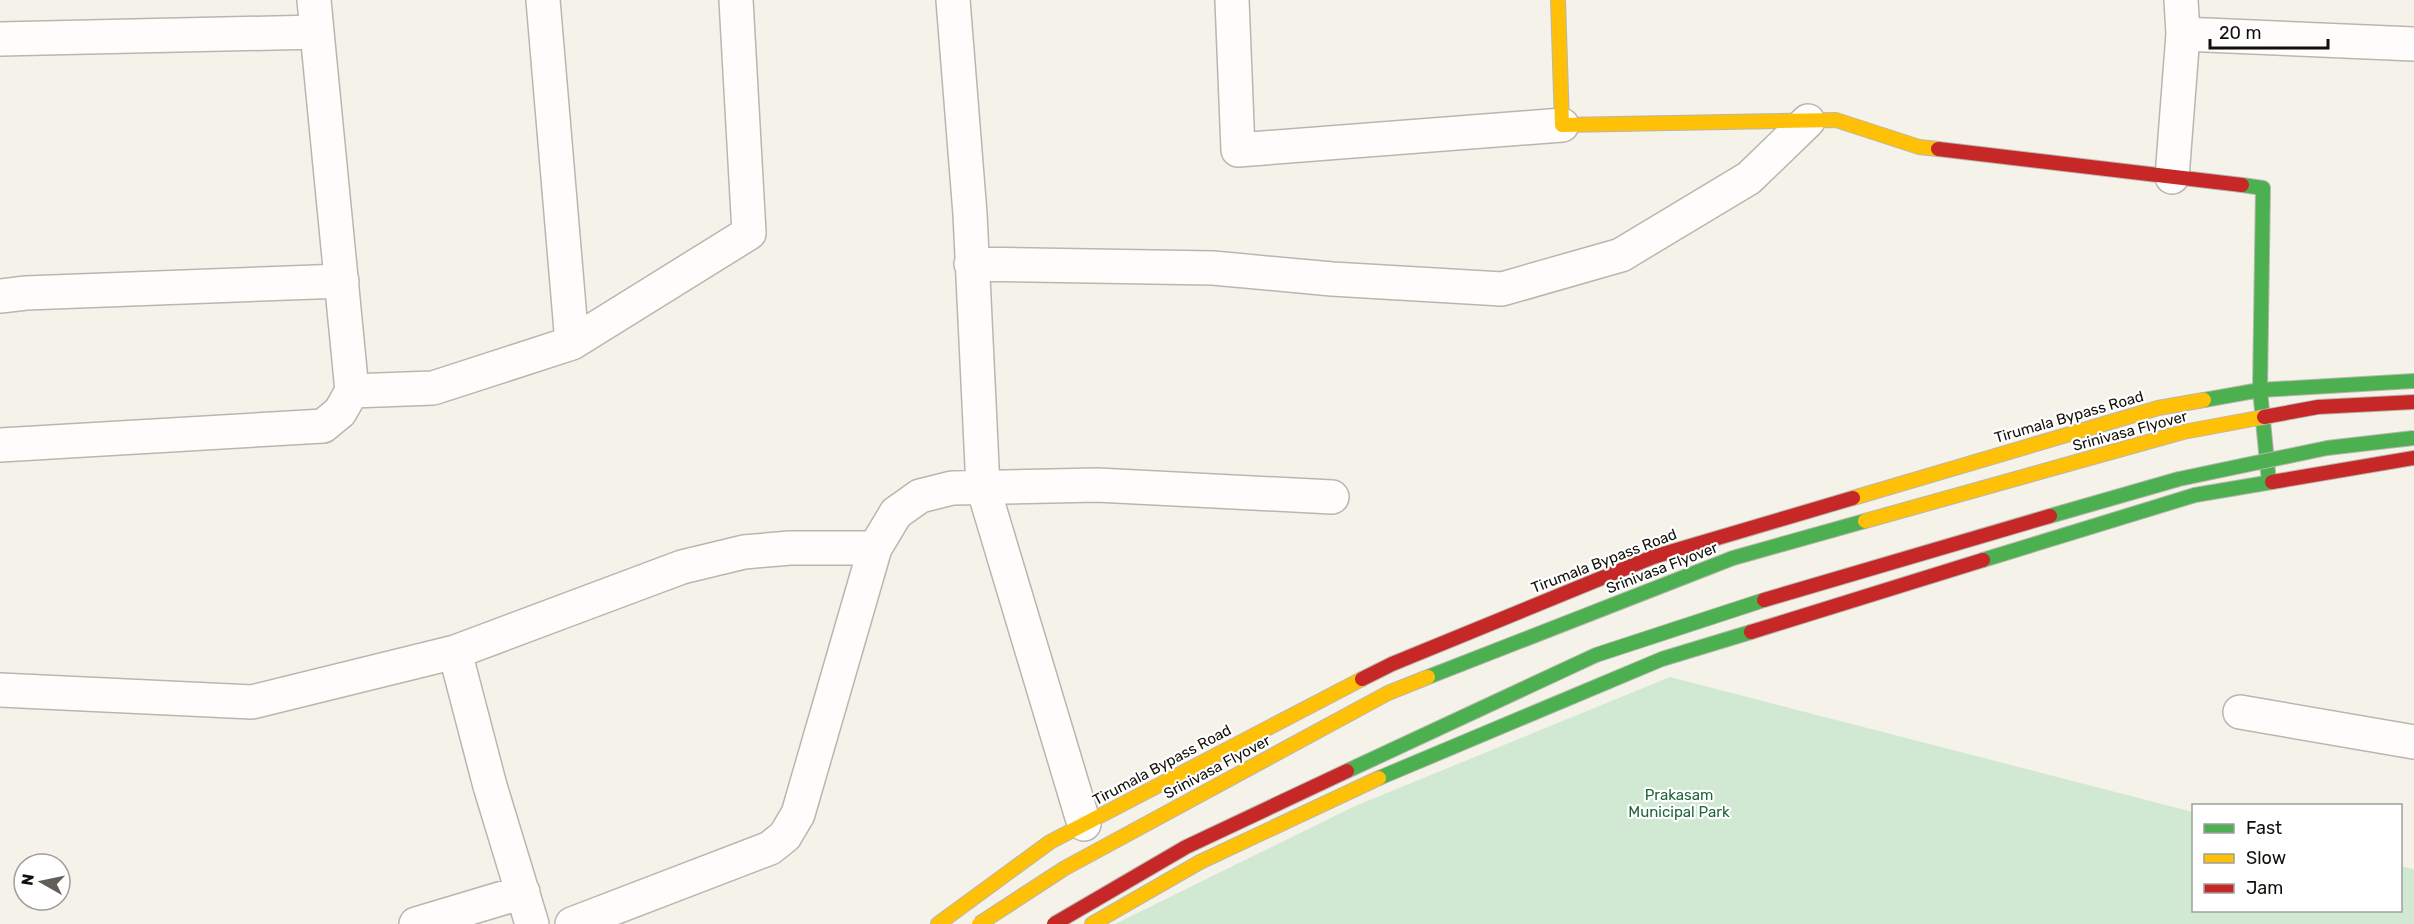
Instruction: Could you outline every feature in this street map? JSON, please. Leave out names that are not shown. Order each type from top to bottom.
[{"type":"street","points":[[0,445],[323,426],[340,411],[352,391],[314,0]]},
{"type":"street","points":[[543,0],[572,343]]},
{"type":"street","points":[[352,391],[433,388],[572,343],[749,232],[736,0]]},
{"type":"street","points":[[953,0],[970,214],[983,487],[1084,824]]},
{"type":"street","points":[[1232,0],[1238,150],[1562,125],[1836,120],[1919,147],[2263,188],[2260,390],[2269,482]]},
{"type":"street","points":[[1558,0],[1562,125]]},
{"type":"street","points":[[2172,177],[2183,34],[2181,0]]},
{"type":"street","points":[[0,39],[317,32]]},
{"type":"street","points":[[2183,34],[2414,44]]},
{"type":"street","points":[[971,264],[1213,267],[1332,279],[1502,289],[1621,255],[1749,178],[1808,121]]},
{"type":"street","points":[[0,296],[26,293],[342,281]]},
{"type":"street","name":"Tirumala Bypass Road","points":[[938,924],[1050,842],[1392,663],[1653,557],[2158,408],[2260,390],[2414,381]]},
{"type":"street","name":"Srinivasa Flyover","points":[[979,924],[1065,868],[1388,693],[1733,558],[2182,432],[2318,407],[2414,402]]},
{"type":"street","points":[[1054,924],[1186,846],[1596,655],[1802,588],[2179,478],[2327,448],[2414,438]]},
{"type":"street","points":[[1092,924],[1200,862],[1356,787],[1662,659],[2195,495],[2414,458]]},
{"type":"street","points":[[572,924],[770,848],[785,836],[798,814],[875,548],[896,513],[920,496],[952,488],[1097,485],[1332,497]]},
{"type":"street","points":[[0,690],[252,702],[455,652],[682,567],[744,552],[875,548]]},
{"type":"street","points":[[455,652],[490,786],[532,924]]},
{"type":"street","points":[[2240,712],[2414,742]]},
{"type":"street","points":[[416,924],[523,892]]},
{"type":"green space","name":"Prakasam Municipal Park","points":[[1670,677],[2192,812],[2192,912],[2402,912],[2402,866],[2414,869],[2414,924],[1115,924],[1355,806]]},
{"type":"traffic: fast","points":[[2242,185],[2263,188],[2260,390],[2269,482]]},
{"type":"traffic: fast","points":[[2204,400],[2260,390],[2414,381]]},
{"type":"traffic: fast","points":[[2050,516],[2179,479],[2327,448],[2414,438]]},
{"type":"traffic: fast","points":[[1983,560],[2195,495],[2272,482]]},
{"type":"traffic: fast","points":[[1428,677],[1733,558],[1865,521]]},
{"type":"traffic: fast","points":[[1347,771],[1596,655],[1764,600]]},
{"type":"traffic: fast","points":[[1379,778],[1662,659],[1751,632]]},
{"type":"traffic: slow","points":[[1558,0],[1562,125],[1836,120],[1919,147],[1938,149]]},
{"type":"traffic: slow","points":[[1853,498],[2158,408],[2204,400]]},
{"type":"traffic: slow","points":[[1865,521],[2183,432],[2264,417]]},
{"type":"traffic: slow","points":[[979,924],[1065,868],[1388,693],[1428,677]]},
{"type":"traffic: slow","points":[[938,924],[1050,842],[1362,679]]},
{"type":"traffic: slow","points":[[1092,924],[1200,862],[1379,778]]},
{"type":"traffic: jam","points":[[1938,149],[2242,185]]},
{"type":"traffic: jam","points":[[2264,417],[2318,407],[2414,402]]},
{"type":"traffic: jam","points":[[2272,482],[2414,458]]},
{"type":"traffic: jam","points":[[1362,679],[1392,664],[1653,557],[1853,498]]},
{"type":"traffic: jam","points":[[1764,600],[2050,516]]},
{"type":"traffic: jam","points":[[1751,632],[1983,560]]},
{"type":"traffic: jam","points":[[1054,924],[1186,847],[1347,771]]}]
